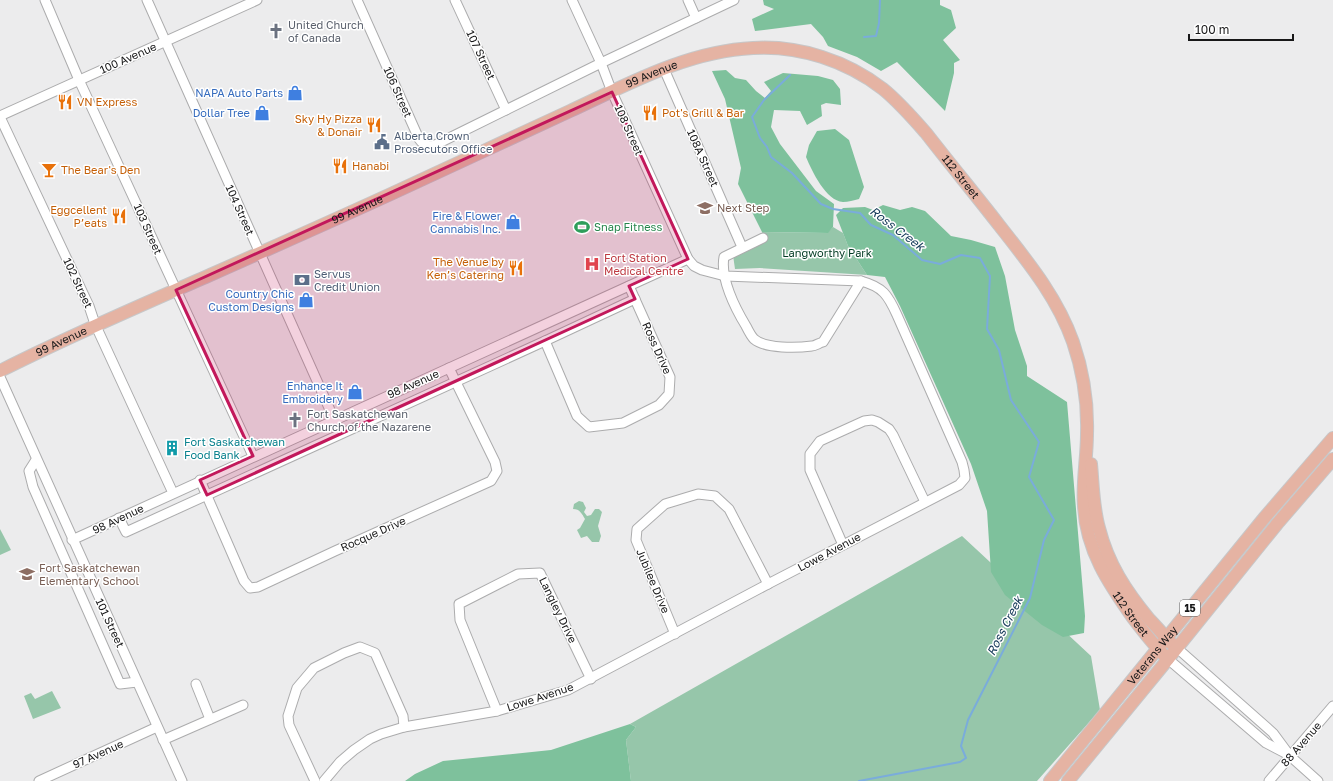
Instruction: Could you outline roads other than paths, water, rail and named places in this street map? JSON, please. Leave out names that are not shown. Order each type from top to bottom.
[{"type":"main road","name":"112 Street","points":[[715,52],[766,48],[786,49],[816,55],[837,63],[882,88],[909,114],[931,139],[1033,268],[1053,298],[1067,326],[1078,361],[1086,400],[1087,435],[1083,505],[1087,533],[1092,549],[1113,590],[1157,649],[1168,659]]},
{"type":"main road","name":"99 Avenue","points":[[0,371],[95,324],[259,254],[612,92],[664,69],[696,57],[715,52]]},
{"type":"main road","name":"112 Street","points":[[1087,435],[1098,527],[1108,557],[1114,571],[1136,602],[1166,638],[1177,648]]},
{"type":"main road","name":"Veterans Way","points":[[1050,781],[1265,517],[1333,438]]},
{"type":"main road","name":"Veterans Way","points":[[1068,781],[1277,524],[1333,459]]},
{"type":"street","name":"103 Street","points":[[45,0],[79,80],[253,456]]},
{"type":"street","name":"104 Street","points":[[147,0],[259,254],[334,419]]},
{"type":"street","name":"106 Street","points":[[357,0],[422,144],[428,146],[434,145],[506,110]]},
{"type":"street","name":"107 Street","points":[[455,0],[506,110]]},
{"type":"street","name":"108 Street","points":[[572,0],[688,259]]},
{"type":"street","points":[[688,0],[696,18]]},
{"type":"street","points":[[506,110],[734,0]]},
{"type":"street","name":"100 Avenue","points":[[0,117],[253,1]]},
{"type":"street","name":"108A Street","points":[[664,69],[742,247]]},
{"type":"street","name":"102 Street","points":[[0,117],[87,301],[95,324],[173,493]]},
{"type":"street","points":[[763,238],[724,257],[723,262],[725,276],[736,310],[753,339],[768,346],[813,346],[823,342],[861,281]]},
{"type":"street","name":"Lowe Avenue","points":[[324,781],[340,762],[362,744],[381,734],[404,727],[497,711],[568,690],[843,544],[962,483],[965,475],[963,466],[890,299],[881,289],[861,281],[725,276],[702,270],[694,266],[688,259]]},
{"type":"street","name":"98 Avenue","points":[[72,540],[200,480],[688,259]]},
{"type":"street","name":"Ross Drive","points":[[545,342],[577,416],[589,427],[623,423],[659,405],[669,394],[670,377],[629,286]]},
{"type":"street","points":[[119,518],[126,532],[545,342],[635,299]]},
{"type":"street","name":"Rocque Drive","points":[[200,480],[244,581],[250,588],[258,587],[490,481],[497,471],[495,462],[449,368]]},
{"type":"street","name":"101 Street","points":[[0,377],[72,540],[182,781]]},
{"type":"street","points":[[843,544],[810,470],[810,454],[820,441],[864,421],[872,420],[883,424],[893,435],[925,502]]},
{"type":"street","points":[[36,460],[29,471],[33,488],[120,684],[137,682]]},
{"type":"street","name":"Jubilee Drive","points":[[675,634],[636,540],[637,529],[665,504],[698,494],[715,496],[729,509],[768,584]]},
{"type":"street","name":"Langley Drive","points":[[497,711],[460,620],[459,604],[518,574],[540,573],[591,679]]},
{"type":"street","points":[[315,781],[288,721],[288,716],[297,688],[314,668],[360,647],[375,653],[404,716],[404,727]]},
{"type":"street","name":"112 Street","points":[[1177,648],[1273,733],[1290,756],[1318,781]]},
{"type":"street","name":"112 Street","points":[[1168,659],[1266,743],[1290,756]]},
{"type":"street","points":[[196,684],[210,719]]},
{"type":"street","points":[[163,740],[243,705]]},
{"type":"street","name":"88 Avenue","points":[[1268,781],[1333,706]]},
{"type":"street","name":"97 Avenue","points":[[39,781],[157,728]]},
{"type":"waterway","name":"Ross Creek","points":[[864,37],[876,36],[879,23],[880,0]]},
{"type":"waterway","name":"Ross Creek","points":[[790,75],[764,100],[752,117],[760,138],[767,147],[771,157],[792,173],[821,204],[833,209],[860,213],[871,225],[893,235],[922,260],[940,264],[961,255],[980,258],[990,276],[987,329],[999,350],[1011,400],[1039,442],[1029,477],[1054,520],[1044,540],[1030,598],[968,720],[961,746],[966,758],[960,762],[859,781]]},
{"type":"place","name":"United Church of Canada","points":[[276,31]]},
{"type":"place","name":"NAPA Auto Parts","points":[[295,93]]},
{"type":"place","name":"VN Express","points":[[65,102]]},
{"type":"place","name":"Dollar Tree","points":[[262,113]]},
{"type":"place","name":"Pot's Grill & Bar","points":[[650,113]]},
{"type":"place","name":"Sky Hy Pizza & Donair","points":[[374,125]]},
{"type":"place","name":"Alberta Crown Prosecutors Office","points":[[382,142]]},
{"type":"place","name":"Hanabi","points":[[340,166]]},
{"type":"place","name":"The Bear's Den","points":[[49,170]]},
{"type":"place","name":"Next Step","points":[[705,208]]},
{"type":"place","name":"Eggcellent P’eats","points":[[119,216]]},
{"type":"place","name":"Fire & Flower Cannabis Inc.","points":[[513,222]]},
{"type":"place","name":"Snap Fitness","points":[[582,227]]},
{"type":"place","name":"Fort Station Medical Centre","points":[[592,264]]},
{"type":"place","name":"The Venue by Ken’s Catering","points":[[516,268]]},
{"type":"place","name":"Servus Credit Union","points":[[302,280]]},
{"type":"place","name":"Country Chic Custom Designs","points":[[306,300]]},
{"type":"place","name":"Enhance It Embroidery","points":[[355,392]]},
{"type":"place","name":"Fort Saskatchewan Church of the Nazarene","points":[[295,420]]},
{"type":"place","name":"Fort Saskatchewan Food Bank","points":[[172,448]]},
{"type":"place","name":"Fort Saskatchewan Elementary School","points":[[27,574]]},
{"type":"park label","name":"Langworthy Park","points":[[827,253]]}]
